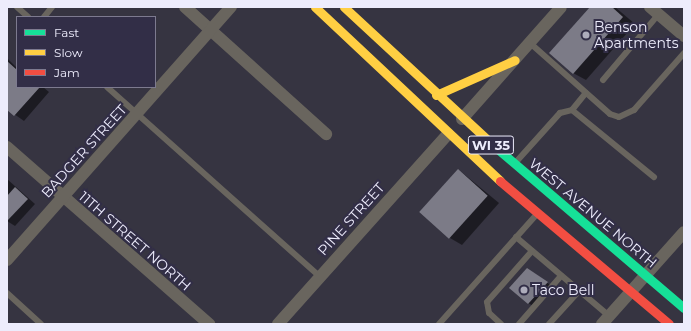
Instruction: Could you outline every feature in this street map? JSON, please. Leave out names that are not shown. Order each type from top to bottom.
[{"type":"main road","name":"WI 35","points":[[315,7],[448,134],[537,214],[669,324]]},
{"type":"main road","name":"WEST AVENUE NORTH","points":[[344,7],[462,120],[684,308]]},
{"type":"main road","points":[[436,95],[515,60]]},
{"type":"street","points":[[184,7],[326,134]]},
{"type":"street","name":"BADGER STREET","points":[[7,260],[231,7]]},
{"type":"street","points":[[462,120],[561,7]]},
{"type":"street","points":[[654,11],[684,36]]},
{"type":"street","name":"PINE STREET","points":[[278,324],[448,134]]},
{"type":"street","name":"11TH STREET NORTH","points":[[7,147],[62,198],[209,324]]},
{"type":"street","points":[[605,320],[684,232]]},
{"type":"lane","points":[[17,7],[27,16]]},
{"type":"lane","points":[[45,16],[52,7]]},
{"type":"lane","points":[[604,80],[654,11]]},
{"type":"lane","points":[[530,43],[610,114],[627,115],[684,53]]},
{"type":"lane","points":[[107,88],[320,277]]},
{"type":"lane","points":[[514,164],[560,113],[572,110],[586,93]]},
{"type":"lane","points":[[572,110],[654,177]]},
{"type":"lane","points":[[439,324],[537,214]]},
{"type":"lane","points":[[516,237],[579,291],[605,320]]},
{"type":"lane","points":[[501,324],[489,313],[487,302],[532,251]]},
{"type":"lane","points":[[519,324],[561,276]]},
{"type":"lane","points":[[549,324],[579,291]]},
{"type":"lane","points":[[7,294],[41,324]]},
{"type":"building","name":"Benson Apartments","points":[[590,7],[612,7],[623,17],[573,74],[549,53]]},
{"type":"building","points":[[7,61],[16,69],[16,88],[39,88],[14,116],[7,110]]},
{"type":"building","points":[[458,169],[488,196],[449,239],[419,212]]},
{"type":"building","points":[[15,187],[28,199],[7,221],[7,196]]},
{"type":"building","points":[[527,268],[548,282],[528,304],[509,288]]},
{"type":"traffic: fast","points":[[493,145],[684,308]]},
{"type":"traffic: slow","points":[[315,7],[500,181]]},
{"type":"traffic: slow","points":[[344,7],[493,145]]},
{"type":"traffic: slow","points":[[436,95],[515,60]]},
{"type":"traffic: jam","points":[[500,181],[669,324]]},
{"type":"place","name":"Benson Apartments","points":[[586,35]]},
{"type":"place","name":"Taco Bell","points":[[524,290]]}]
